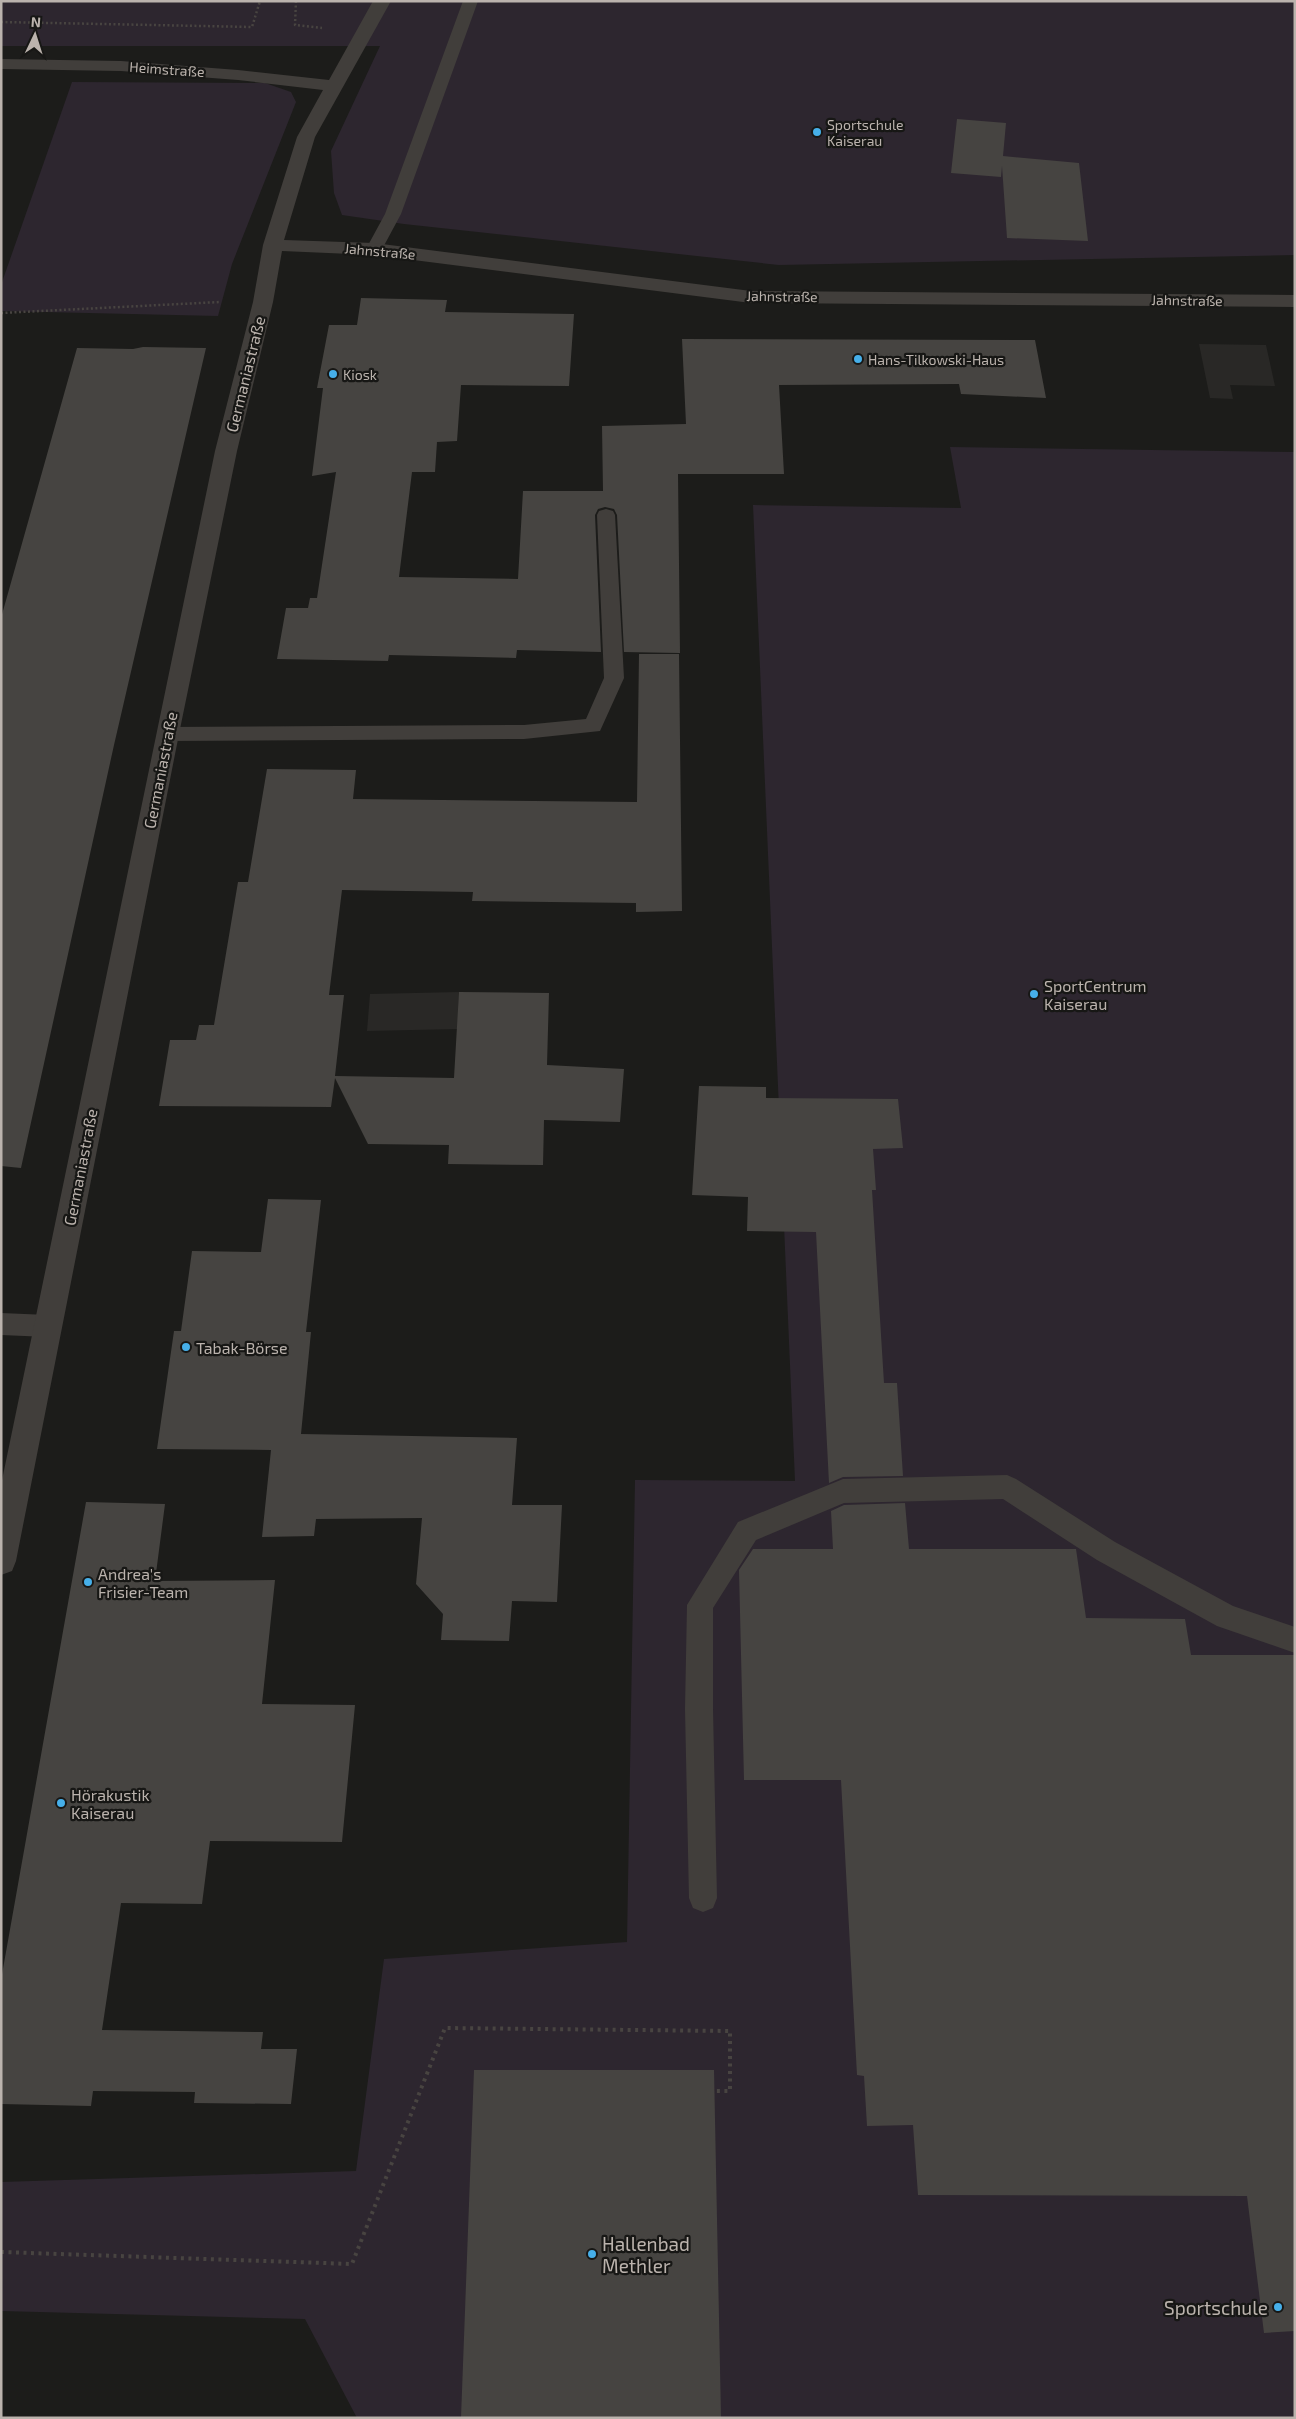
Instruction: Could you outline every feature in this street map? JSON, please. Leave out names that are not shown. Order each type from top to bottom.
[{"type":"street","name":"Germaniastraße","points":[[1,1561],[11,1464],[48,1326],[167,734],[226,451],[263,302],[272,245],[306,137],[382,1]]},
{"type":"street","name":"Heimstraße","points":[[1,64],[121,66],[238,75],[333,86]]},
{"type":"street","name":"Jahnstraße","points":[[272,245],[374,249],[751,297],[1295,301]]},
{"type":"lane","points":[[374,249],[394,214],[471,1]]},
{"type":"lane","points":[[167,734],[524,732],[593,726],[614,678],[606,515]]},
{"type":"lane","points":[[1,1324],[48,1326]]},
{"type":"lane","points":[[702,1898],[699,1709],[700,1605],[747,1531],[843,1491],[1007,1487],[1106,1551],[1226,1617],[1295,1640]]},
{"type":"path","points":[[1,22],[252,27],[260,1]]},
{"type":"path","points":[[1,313],[207,302],[263,302]]},
{"type":"path","points":[[1,2252],[352,2264],[445,2028],[730,2031],[730,2091],[715,2091]]},
{"type":"shaded area","name":"Sportschule Kaiserau","points":[[1,1],[1295,1],[1295,255],[779,265],[404,224],[342,215],[334,193],[331,151],[380,46],[1,46]]},
{"type":"shaded area","points":[[72,82],[265,83],[291,92],[296,102],[232,264],[218,316],[1,311],[1,285]]},
{"type":"shaded area","points":[[1199,344],[1266,345],[1275,386],[1230,385],[1233,399],[1210,398]]},
{"type":"shaded area","name":"SportCentrum Kaiserau","points":[[950,447],[1295,452],[1295,2418],[357,2418],[305,2319],[1,2311],[1,2182],[356,2171],[384,1959],[627,1942],[635,1480],[795,1481],[753,505],[961,508]]},
{"type":"shaded area","points":[[459,992],[458,1029],[367,1031],[370,994]]},
{"type":"building","points":[[957,119],[1006,123],[1003,156],[1079,163],[1088,241],[1007,238],[1002,166],[1001,177],[951,173]]},
{"type":"building","points":[[361,298],[447,300],[445,312],[574,314],[569,386],[461,385],[457,441],[437,442],[435,472],[412,472],[399,577],[518,579],[523,491],[603,491],[602,426],[686,424],[682,339],[1035,340],[1046,398],[961,394],[959,384],[779,385],[784,474],[678,474],[680,653],[624,652],[617,515],[614,509],[605,507],[598,509],[595,515],[601,652],[517,650],[516,658],[389,655],[388,661],[277,659],[286,608],[308,608],[310,598],[317,598],[336,472],[312,476],[323,388],[317,388],[329,325],[357,325]]},
{"type":"building","points":[[143,347],[206,348],[114,745],[21,1168],[1,1166],[1,618],[77,348],[133,349]]},
{"type":"building","points":[[639,654],[679,654],[682,911],[636,912],[636,903],[472,901],[473,892],[342,890],[329,995],[344,995],[335,1076],[454,1078],[459,992],[549,993],[547,1065],[624,1069],[620,1122],[544,1120],[543,1165],[448,1164],[449,1145],[368,1144],[335,1078],[331,1107],[159,1106],[170,1040],[196,1040],[199,1025],[214,1025],[238,882],[248,882],[267,769],[356,770],[353,799],[637,802]]},
{"type":"building","points":[[699,1086],[766,1087],[766,1098],[898,1099],[903,1148],[873,1149],[876,1190],[872,1190],[884,1383],[897,1383],[903,1476],[843,1477],[829,1483],[816,1232],[747,1231],[748,1197],[692,1195]]},
{"type":"building","points":[[268,1199],[321,1200],[306,1332],[311,1332],[301,1434],[517,1438],[512,1505],[562,1505],[557,1602],[512,1601],[509,1641],[441,1640],[443,1614],[416,1584],[422,1518],[316,1519],[314,1536],[262,1537],[271,1450],[157,1449],[174,1331],[181,1331],[192,1251],[261,1252]]},
{"type":"building","points":[[86,1502],[165,1504],[155,1581],[275,1580],[262,1704],[355,1705],[342,1842],[210,1841],[202,1904],[121,1903],[102,2030],[263,2032],[261,2049],[297,2049],[291,2104],[194,2103],[195,2092],[93,2091],[91,2106],[1,2104],[1,1980]]},
{"type":"building","points":[[905,1503],[909,1549],[1076,1549],[1086,1618],[1185,1619],[1191,1655],[1295,1655],[1295,2331],[1264,2333],[1247,2196],[918,2195],[913,2125],[867,2126],[864,2076],[857,2075],[841,1780],[744,1780],[739,1570],[753,1549],[833,1549],[831,1511],[844,1505]]},
{"type":"building","name":"Hallenbad Methler","points":[[474,2070],[714,2070],[721,2418],[461,2418]]},
{"type":"place","name":"Sportschule Kaiserau","points":[[817,132]]},
{"type":"place","name":"Hans-Tilkowski-Haus","points":[[858,359]]},
{"type":"place","name":"Kiosk","points":[[333,374]]},
{"type":"place","name":"SportCentrum Kaiserau","points":[[1034,994]]},
{"type":"place","name":"Tabak-Börse","points":[[186,1347]]},
{"type":"place","name":"Andrea's Frisier-Team","points":[[88,1582]]},
{"type":"place","name":"Hörakustik Kaiserau","points":[[61,1803]]},
{"type":"place","name":"Hallenbad Methler","points":[[592,2254]]},
{"type":"place","name":"Sportschule","points":[[1278,2307]]}]
